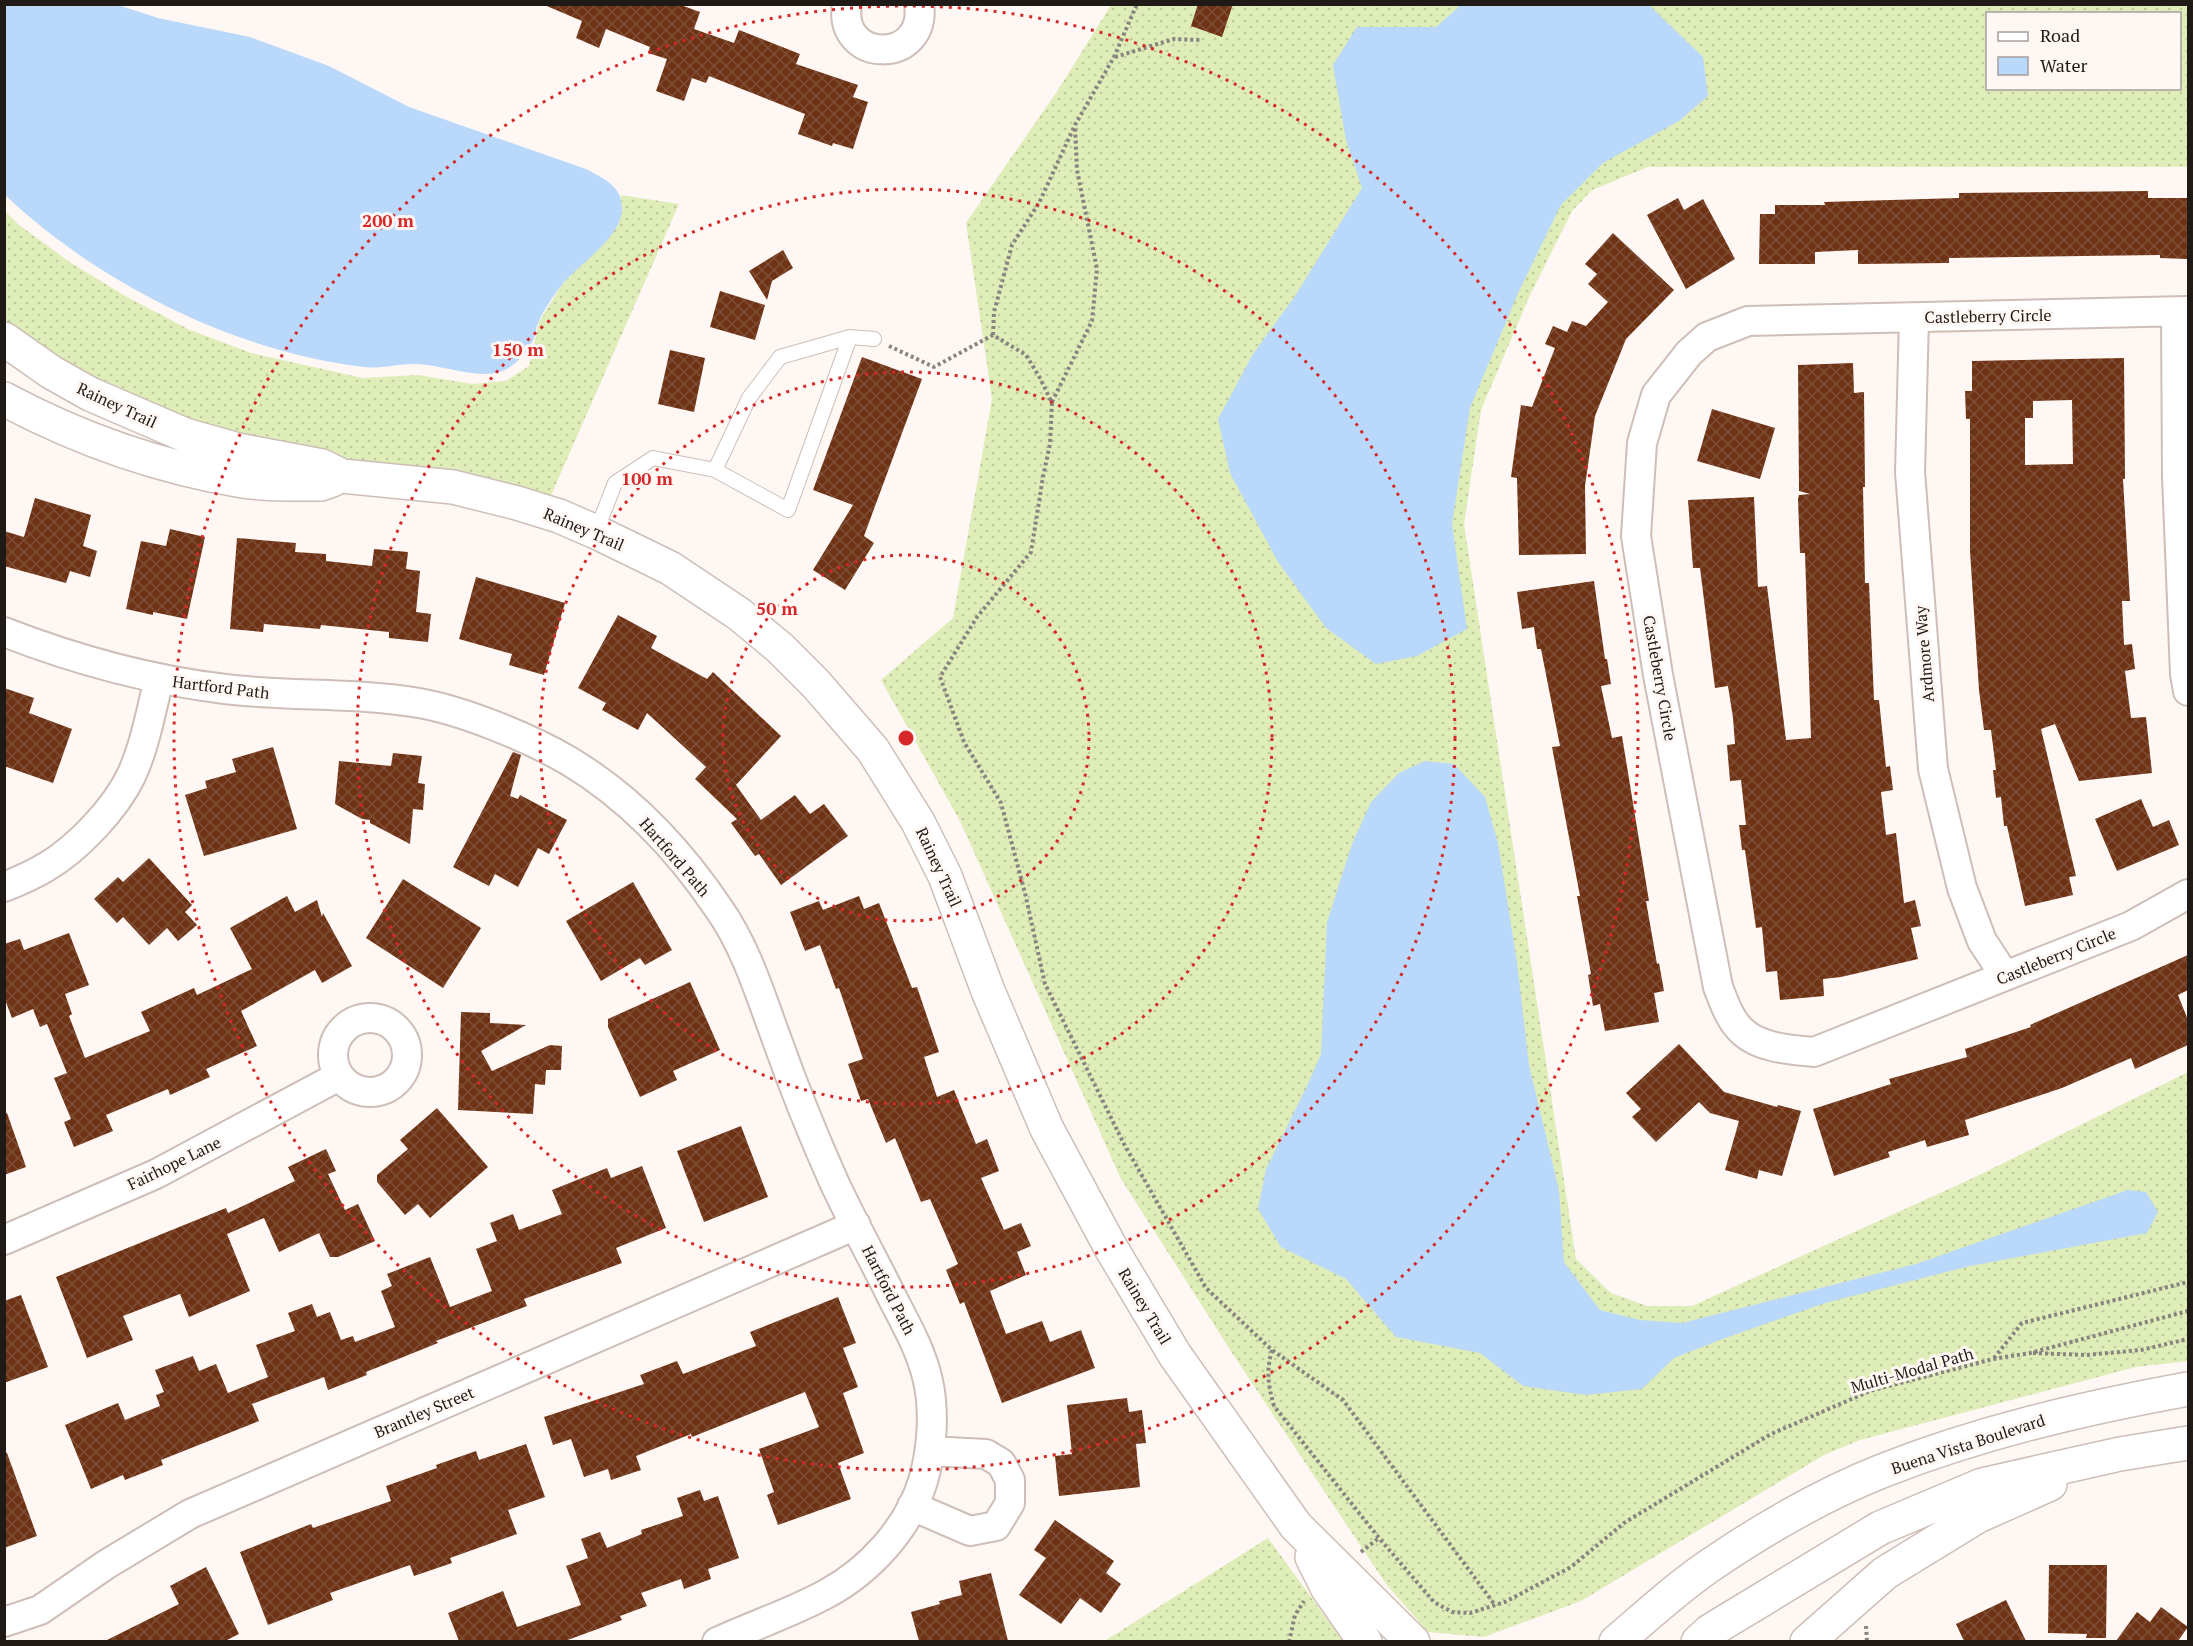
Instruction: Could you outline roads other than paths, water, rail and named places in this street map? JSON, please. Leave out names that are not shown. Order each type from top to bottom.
[{"type":"street","points":[[843,5],[850,29],[856,39],[871,48],[888,50],[900,47],[916,30],[920,19],[919,4]]},
{"type":"street","points":[[2182,312],[2177,476],[2185,674],[2188,691]]},
{"type":"street","name":"Castleberry Circle","points":[[2182,312],[1748,321],[1707,337],[1689,353],[1656,395],[1642,443],[1636,536],[1658,675],[1718,987],[1728,1011],[1743,1032],[1757,1041],[1788,1049],[1814,1052],[2131,926],[2188,894]]},
{"type":"street","name":"Ardmore Way","points":[[1914,318],[1910,472],[1933,769],[1962,888],[1982,941],[2005,976]]},
{"type":"street","name":"Rainey Trail","points":[[4,339],[51,372],[90,394],[176,432],[238,450],[322,466],[342,476],[453,487],[559,516],[670,568],[739,614],[780,648],[816,684],[873,750],[918,822],[945,876],[1015,1056],[1047,1129],[1085,1202],[1175,1356],[1296,1526],[1327,1587],[1365,1641]]},
{"type":"street","name":"Rainey Trail","points":[[4,399],[80,436],[164,464],[245,481],[321,484],[342,476]]},
{"type":"street","name":"Hartford Path","points":[[4,632],[98,665],[189,685],[273,694],[384,698],[423,704],[476,719],[528,740],[571,762],[615,794],[650,824],[721,911],[742,952],[797,1097],[836,1185],[914,1340],[928,1382],[931,1410],[930,1452],[921,1486],[905,1520],[881,1553],[826,1594],[717,1641]]},
{"type":"street","points":[[4,887],[47,866],[68,851],[94,826],[113,803],[130,777],[143,744],[159,679]]},
{"type":"street","name":"Fairhope Lane","points":[[4,1240],[156,1174],[339,1076]]},
{"type":"street","name":"Brantley Street","points":[[4,1622],[40,1611],[107,1564],[190,1514],[856,1225]]},
{"type":"street","name":"Buena Vista Boulevard","points":[[1616,1641],[1714,1563],[1805,1508],[1880,1472],[1949,1446],[2041,1419],[2188,1389]]},
{"type":"street","points":[[1698,1641],[1710,1631],[1880,1528],[1982,1485],[2120,1454],[2188,1443]]},
{"type":"street","points":[[912,1506],[970,1532],[996,1526],[1010,1503],[1010,1480],[1001,1463],[986,1454],[930,1452]]},
{"type":"street","points":[[1807,1641],[1885,1573],[1969,1522],[2120,1454]]},
{"type":"street","name":"Rainey Trail","points":[[1296,1526],[1413,1641]]},
{"type":"lane","points":[[715,470],[749,398],[780,357],[850,337],[874,339]]},
{"type":"lane","points":[[596,532],[615,483],[653,458],[715,470],[788,510],[850,337]]},
{"type":"water","points":[[4,5],[118,5],[158,18],[250,37],[329,66],[409,107],[586,169],[606,180],[616,189],[622,210],[620,221],[606,241],[558,290],[537,325],[534,338],[520,359],[499,372],[480,374],[418,364],[364,367],[315,359],[218,329],[125,284],[82,257],[5,195]]},
{"type":"water","points":[[1461,5],[1649,5],[1703,57],[1708,96],[1679,121],[1603,163],[1561,205],[1519,291],[1470,408],[1452,524],[1467,629],[1417,656],[1376,664],[1326,628],[1278,562],[1230,473],[1218,419],[1253,354],[1295,296],[1362,188],[1346,140],[1333,65],[1357,27],[1436,27]]},
{"type":"water","points":[[1425,761],[1454,764],[1485,797],[1498,843],[1517,962],[1529,1065],[1559,1190],[1564,1262],[1600,1310],[1640,1320],[1682,1323],[1916,1264],[2128,1190],[2146,1192],[2158,1212],[2147,1233],[1970,1266],[1825,1303],[1674,1358],[1642,1389],[1586,1395],[1523,1386],[1480,1353],[1396,1337],[1346,1279],[1281,1247],[1258,1209],[1266,1169],[1321,1054],[1327,922],[1352,844],[1371,802],[1399,773]]}]
